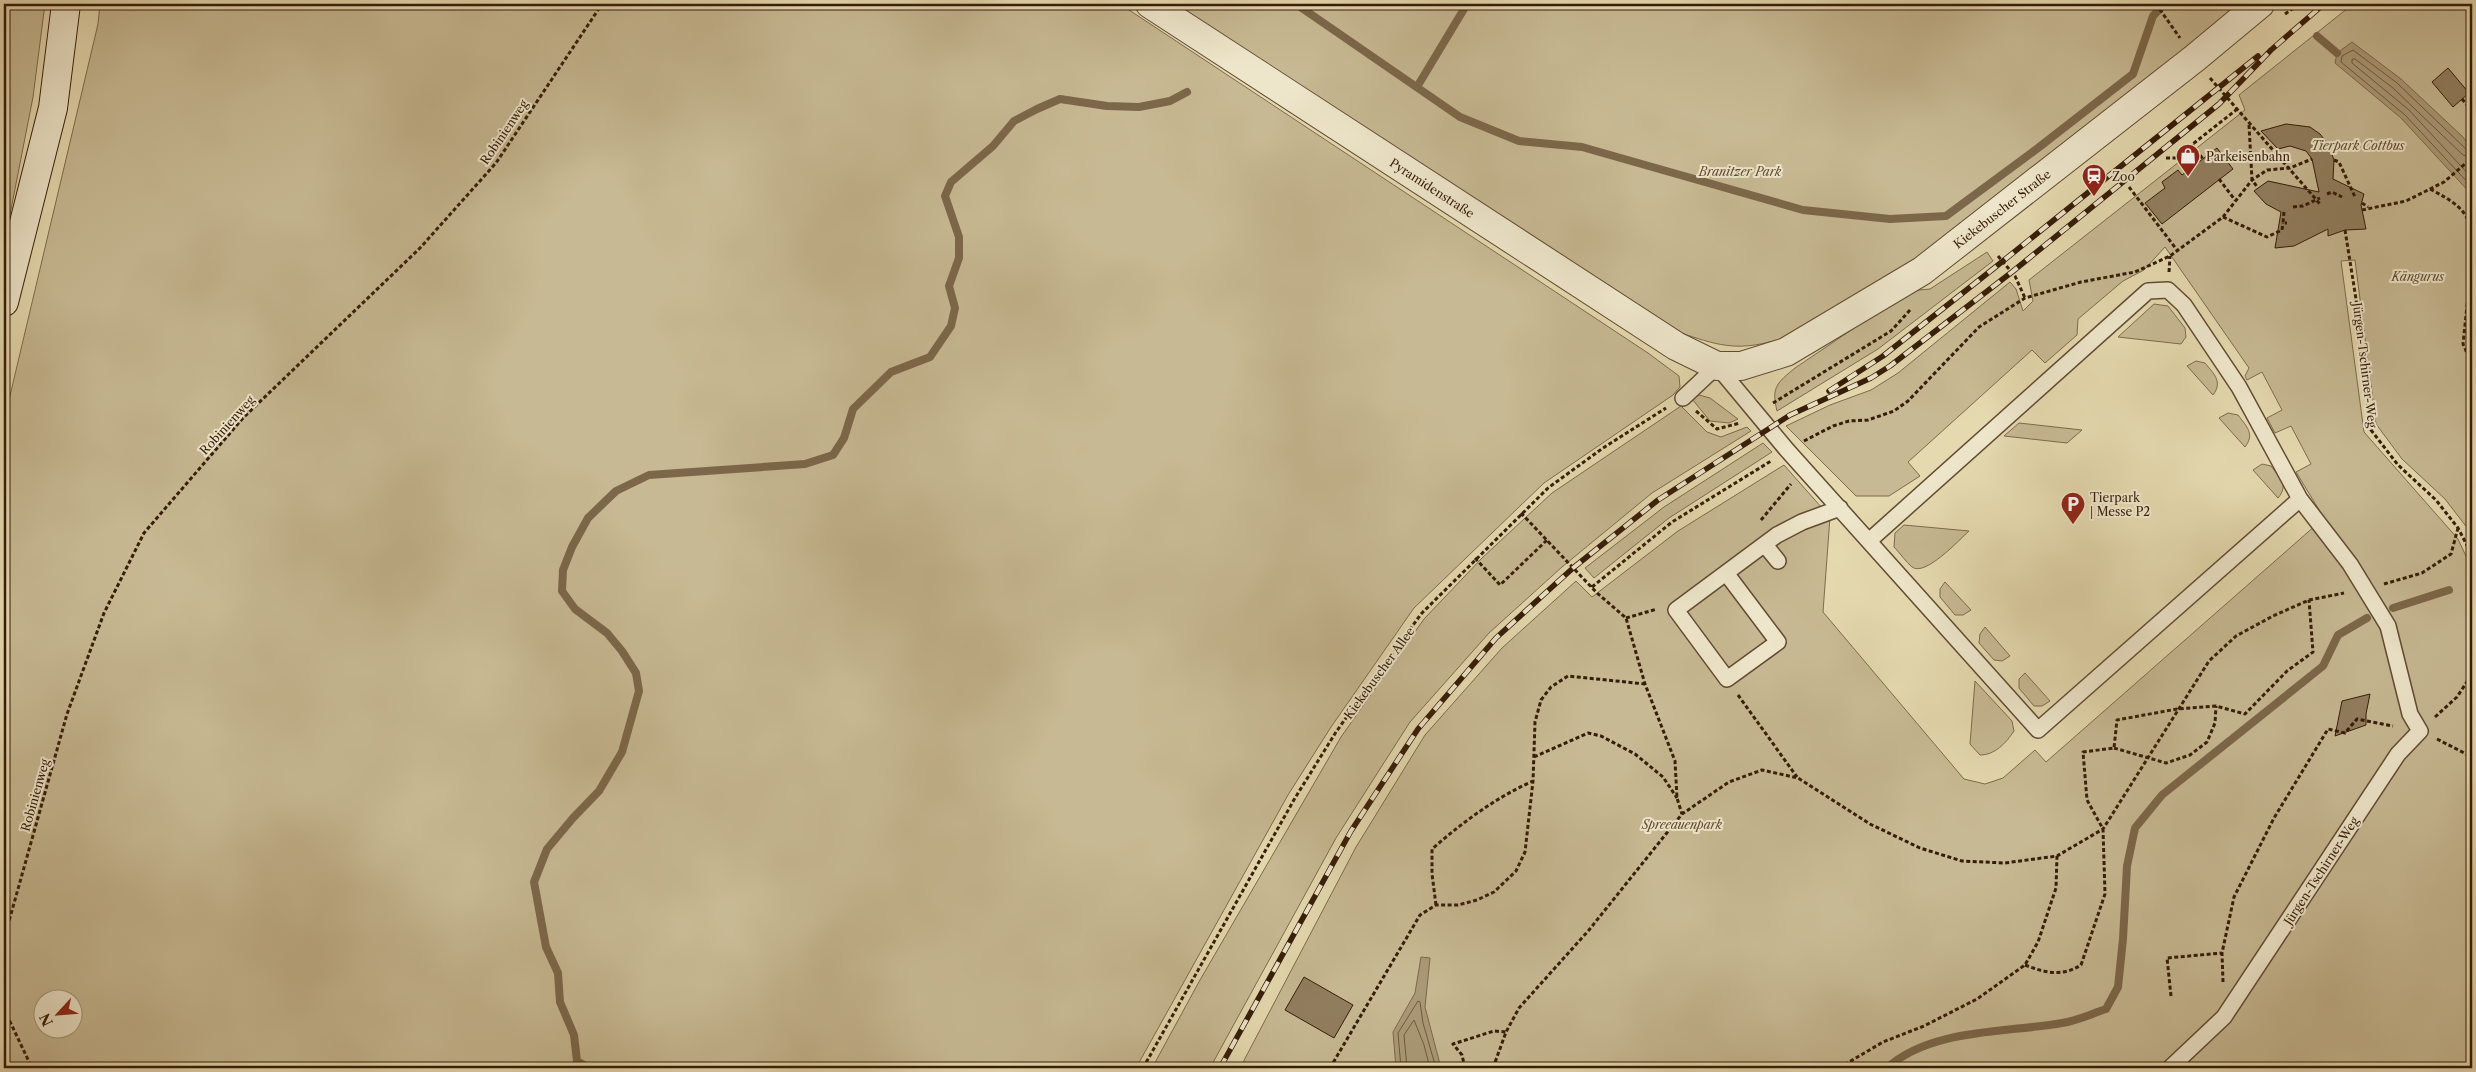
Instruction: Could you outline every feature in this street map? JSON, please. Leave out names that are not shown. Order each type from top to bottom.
[{"type":"street","points":[[4,302],[52,108],[66,4]]},
{"type":"street","name":"Pyramidenstraße","points":[[1150,4],[1676,346],[1717,366]]},
{"type":"street","name":"Kiekebuscher Straße","points":[[1717,366],[1741,366],[1786,352],[1922,271],[2195,58],[2260,4]]},
{"type":"lane","points":[[1870,540],[2148,291],[2168,290],[2184,305],[2238,387],[2300,499],[2320,522],[2388,626],[2410,714],[2420,730]]},
{"type":"lane","points":[[1683,398],[1717,366],[1787,450],[1870,540],[2038,730],[2300,499]]},
{"type":"lane","points":[[1726,573],[1778,642],[1727,679],[1676,610],[1726,573],[1765,545],[1802,522],[1840,508]]},
{"type":"lane","points":[[1765,545],[1778,561]]},
{"type":"lane","name":"Jürgen-Tschirner-Weg","points":[[2170,1068],[2224,1018],[2398,754],[2420,730]]},
{"type":"path","name":"Robinienweg","points":[[4,936],[67,714],[104,613],[144,533],[242,418],[420,248],[496,163],[602,4]]},
{"type":"path","points":[[2156,4],[2184,44]]},
{"type":"path","points":[[2207,73],[2236,110],[2319,199],[2320,204]]},
{"type":"path","points":[[2462,99],[2472,111]]},
{"type":"path","points":[[2166,158],[2175,158],[2236,110]]},
{"type":"path","points":[[2249,124],[2252,180],[2258,188]]},
{"type":"path","points":[[2192,145],[2203,159]]},
{"type":"path","points":[[2362,210],[2368,207],[2406,201],[2444,182],[2472,158]]},
{"type":"path","points":[[1592,587],[1672,522],[1787,450],[1833,426],[1850,421],[1868,420],[1894,411],[1908,401],[1979,327],[2025,298],[2081,282],[2135,272],[2178,250],[2223,217],[2252,180],[2267,170],[2290,168],[2312,159]]},
{"type":"path","points":[[2334,160],[2339,162],[2355,197]]},
{"type":"path","points":[[2219,179],[2235,200]]},
{"type":"path","points":[[2130,187],[2178,250]]},
{"type":"path","points":[[2430,189],[2455,203],[2470,221],[2472,235]]},
{"type":"path","points":[[2327,194],[2332,192],[2342,197]]},
{"type":"path","points":[[2293,207],[2303,206],[2319,199]]},
{"type":"path","points":[[2362,203],[2368,207]]},
{"type":"path","points":[[2223,217],[2267,237],[2282,230],[2285,223],[2284,212]]},
{"type":"path","name":"Jürgen-Tschirner-Weg","points":[[2345,230],[2356,299],[2370,430],[2398,465],[2436,500],[2458,528],[2472,555]]},
{"type":"path","points":[[1998,256],[2015,276],[2025,298]]},
{"type":"path","points":[[2472,258],[2463,344],[2472,364]]},
{"type":"path","points":[[1683,398],[1702,418],[1717,429],[1732,426],[1756,413]]},
{"type":"path","name":"Kiekebuscher Allee","points":[[1143,1068],[1285,816],[1336,732],[1421,614],[1475,558],[1548,488],[1595,454],[1683,398]]},
{"type":"path","points":[[1760,523],[1762,517],[1804,469]]},
{"type":"path","points":[[1521,513],[1592,587],[1626,618],[1645,684],[1675,761],[1677,798],[1682,814]]},
{"type":"path","points":[[1493,1068],[1506,1032],[1519,1008],[1589,930],[1682,814],[1729,782],[1762,770],[1798,778],[1870,824],[1929,851],[1962,860],[2005,863],[2057,856],[2102,829],[2176,709],[2209,661],[2236,636],[2309,600],[2365,589],[2422,573],[2451,554],[2458,528]]},
{"type":"path","points":[[1475,558],[1500,585],[1547,540]]},
{"type":"path","points":[[2114,748],[2117,720],[2176,709],[2216,706],[2245,714],[2288,671],[2313,652],[2309,600]]},
{"type":"path","points":[[1626,618],[1661,608],[1676,610]]},
{"type":"path","points":[[2420,730],[2457,697],[2472,674]]},
{"type":"path","points":[[1330,1068],[1420,915],[1436,906],[1458,905],[1477,900],[1494,892],[1516,871],[1525,852],[1533,781],[1535,722],[1541,700],[1551,687],[1568,676],[1645,684]]},
{"type":"path","points":[[1727,679],[1798,778]]},
{"type":"path","points":[[2025,965],[2043,972],[2062,973],[2081,964],[2105,894],[2102,829],[2087,800],[2083,752],[2114,748],[2166,763],[2190,754],[2207,742],[2215,723],[2216,706]]},
{"type":"path","points":[[2224,1018],[2222,953],[2234,897],[2274,818],[2328,729],[2345,733],[2357,719],[2420,730],[2472,757]]},
{"type":"path","points":[[1534,757],[1588,734],[1601,736],[1635,754],[1663,776],[1677,798]]},
{"type":"path","points":[[1436,906],[1432,874],[1432,849],[1481,810],[1510,792],[1533,781]]},
{"type":"path","points":[[1840,1068],[1883,1042],[1924,1026],[1976,999],[2025,965],[2038,942],[2056,888],[2057,856]]},
{"type":"path","points":[[2171,996],[2167,958],[2222,953]]},
{"type":"path","points":[[4,1009],[32,1068]]},
{"type":"path","points":[[1465,1068],[1462,1055],[1453,1044],[1494,1031],[1506,1032]]},
{"type":"green space","points":[[4,4],[45,4],[33,97],[4,245]]},
{"type":"green space","points":[[100,4],[1120,4],[1648,353],[1679,376],[1680,387],[1673,395],[1544,483],[1414,608],[1331,727],[1288,795],[1136,1068],[4,1068],[4,421],[98,24]]},
{"type":"green space","name":"Branitzer Park","points":[[1173,4],[2237,4],[2175,59],[1915,263],[1780,339],[1754,345],[1732,346],[1684,334]]},
{"type":"green space","name":"Spreeauenpark","points":[[2353,4],[2472,4],[2472,534],[2445,499],[2402,459],[2376,424],[2355,260],[2341,261],[2364,432],[2458,539],[2472,569],[2472,1068],[1240,1068],[1356,847],[1425,735],[1502,648],[1576,581],[1592,597],[1678,531],[1784,465],[1830,517],[1823,612],[1964,779],[1985,784],[2003,778],[2035,750],[2046,762],[2324,518],[2296,472],[2311,464],[2291,426],[2275,433],[2267,418],[2282,410],[2262,372],[2247,380],[2245,376],[2249,368],[2165,247],[2144,270],[2123,281],[2078,319],[2077,335],[2045,363],[2032,350],[1908,462],[1920,476],[1889,496],[1856,496],[1786,426],[1830,405],[1871,390],[1898,373],[2010,282],[2016,289],[2023,311],[2033,301],[2029,280],[2245,110],[2239,95]]},
{"type":"green space","points":[[1987,252],[1993,261],[1878,349],[1777,411],[1775,391],[1777,386],[1795,368],[1909,291],[1930,289]]},
{"type":"green space","points":[[2154,304],[2168,306],[2185,328],[2186,337],[2181,344],[2118,337]]},
{"type":"green space","points":[[2196,361],[2205,363],[2216,378],[2217,386],[2213,395],[2187,366]]},
{"type":"green space","points":[[1699,395],[1710,398],[1738,419],[1729,423],[1710,421],[1692,399]]},
{"type":"green space","points":[[1681,406],[1707,432],[1721,437],[1747,427],[1751,431],[1652,493],[1562,567],[1489,633],[1410,722],[1336,838],[1210,1068],[1152,1068],[1200,980],[1341,737],[1424,619],[1482,558],[1552,493]]},
{"type":"green space","points":[[2228,413],[2238,415],[2249,431],[2248,442],[2245,447],[2219,418]]},
{"type":"green space","points":[[2019,423],[2082,430],[2067,443],[2004,436]]},
{"type":"green space","points":[[1763,443],[1772,452],[1669,518],[1594,578],[1585,568],[1664,507]]},
{"type":"green space","points":[[2262,464],[2271,466],[2282,482],[2283,489],[2278,498],[2253,470]]},
{"type":"green space","points":[[1904,525],[1969,531],[1942,556],[1925,567],[1918,569],[1912,567],[1894,547],[1895,533]]},
{"type":"green space","points":[[1945,582],[1971,610],[1963,615],[1955,615],[1940,597],[1940,589]]},
{"type":"green space","points":[[1985,627],[2010,656],[2002,661],[1994,660],[1979,643],[1980,634]]},
{"type":"green space","points":[[2025,673],[2050,701],[2042,706],[2034,706],[2019,688],[2019,679]]},
{"type":"green space","points":[[1975,681],[2012,721],[2014,731],[2000,748],[1991,753],[1980,755],[1970,744]]},
{"type":"water","points":[[2352,42],[2401,79],[2463,137],[2472,149],[2472,195],[2401,118],[2335,63],[2337,53]]},
{"type":"water","points":[[1421,957],[1430,958],[1425,1007],[1441,1068],[1396,1068],[1393,1032],[1415,993]]},
{"type":"building","points":[[2448,68],[2469,93],[2453,107],[2432,82]]},
{"type":"building","points":[[2286,124],[2310,127],[2320,134],[2328,144],[2334,160],[2333,179],[2364,194],[2361,205],[2366,229],[2345,230],[2328,236],[2328,229],[2294,246],[2275,248],[2281,212],[2266,204],[2254,191],[2268,181],[2319,192],[2312,159],[2306,151],[2290,146],[2278,149],[2261,131]]},
{"type":"building","points":[[2217,148],[2233,169],[2162,224],[2145,203],[2165,188],[2162,182],[2178,170],[2182,175]]},
{"type":"building","points":[[2370,694],[2366,725],[2335,736],[2342,701]]},
{"type":"building","points":[[1304,977],[1353,1005],[1334,1038],[1285,1010]]},
{"type":"waterway","points":[[1296,4],[1460,117],[1519,141],[1582,147],[1803,210],[1890,219],[1946,216],[2133,74],[2153,16],[2164,4]]},
{"type":"waterway","points":[[1417,87],[1464,9],[1464,4]]},
{"type":"waterway","points":[[2317,36],[2337,53]]},
{"type":"waterway","points":[[589,1068],[577,1061],[574,1035],[560,1002],[558,973],[546,947],[534,882],[547,849],[599,791],[622,752],[639,691],[636,673],[622,651],[607,633],[575,609],[562,591],[563,570],[572,547],[588,518],[616,491],[649,475],[805,464],[833,455],[844,438],[853,409],[891,372],[930,357],[951,326],[955,308],[949,286],[959,258],[959,237],[945,196],[951,182],[993,146],[1014,121],[1060,99],[1107,106],[1139,107],[1170,101],[1187,92]]},
{"type":"waterway","points":[[2393,608],[2449,590]]},
{"type":"waterway","points":[[1887,1068],[1905,1055],[1947,1039],[1970,1034],[2067,1022],[2106,1009],[2118,987],[2127,866],[2135,828],[2162,795],[2323,666],[2338,635],[2367,618]]},
{"type":"railway","points":[[1220,1068],[1351,831],[1418,729],[1496,638],[1573,568],[1658,500],[1790,415],[1871,378],[1890,366],[2012,272],[2219,104],[2271,50],[2324,4]]},
{"type":"railway","points":[[1829,391],[1883,356],[2258,56]]},
{"type":"place","name":"Parkeisenbahn","points":[[2188,177]]},
{"type":"place","name":"Zoo","points":[[2094,197]]},
{"type":"place","name":"Tierpark | Messe P2","points":[[2073,525]]},
{"type":"park label","name":"Tierpark Cottbus","points":[[2358,145]]},
{"type":"park label","name":"Kängurus","points":[[2418,276]]}]
